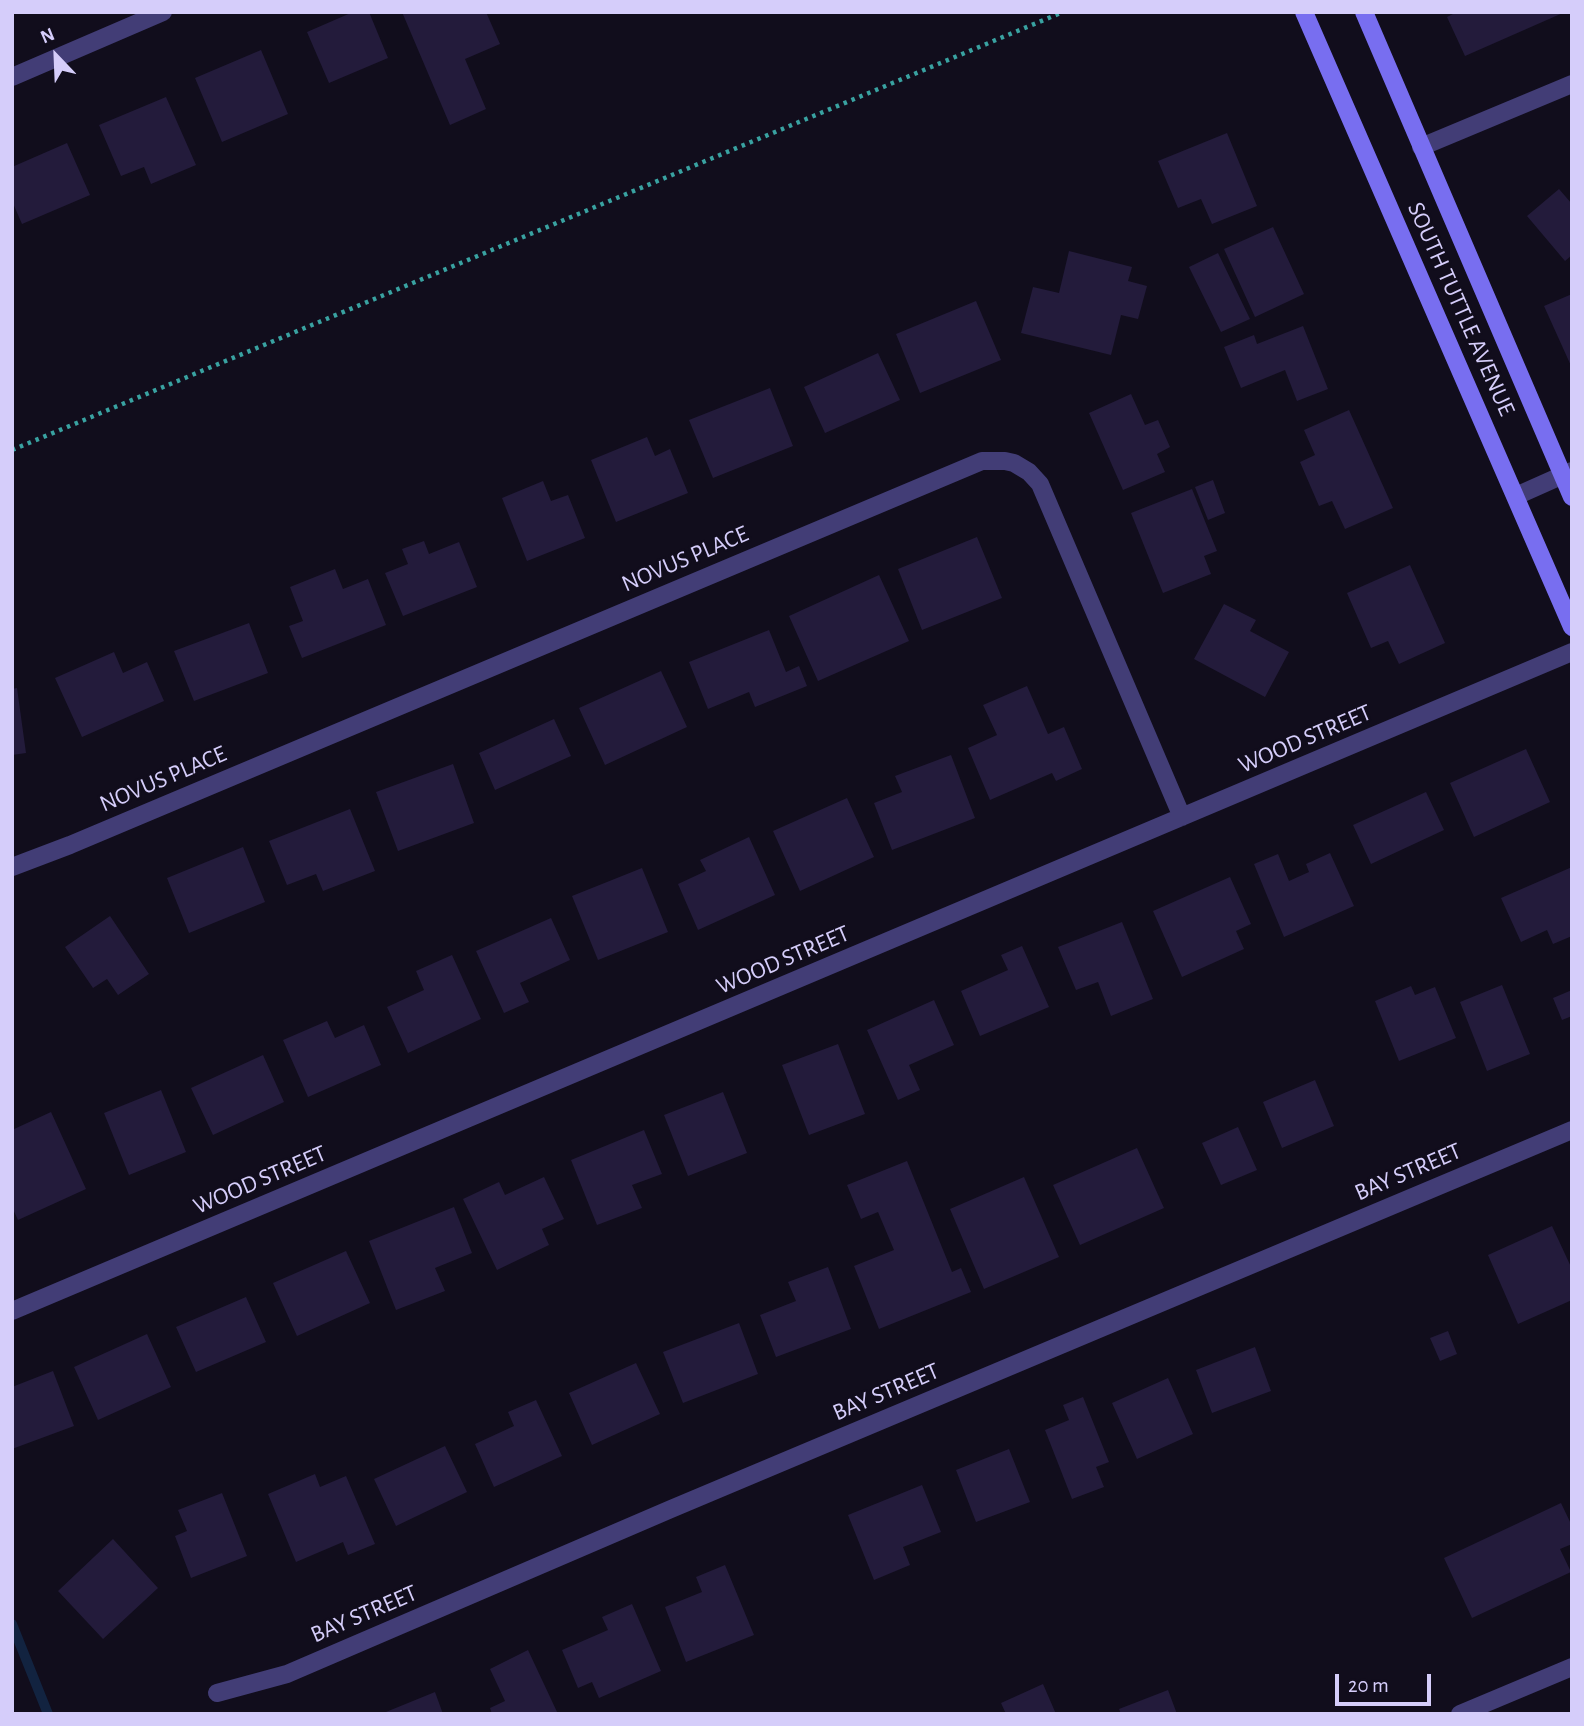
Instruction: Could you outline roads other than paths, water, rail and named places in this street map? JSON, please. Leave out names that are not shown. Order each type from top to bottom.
[{"type":"main road","name":"SOUTH TUTTLE AVENUE","points":[[1304,12],[1572,627]]},
{"type":"main road","name":"SOUTH TUTTLE AVENUE","points":[[1364,12],[1421,148],[1567,473],[1572,498]]},
{"type":"street","points":[[12,77],[163,12]]},
{"type":"street","points":[[1421,148],[1572,84]]},
{"type":"street","name":"NOVUS PLACE","points":[[12,867],[83,840],[982,461],[1014,463],[1029,472],[1040,484],[1182,817]]},
{"type":"street","points":[[1516,496],[1567,473]]},
{"type":"street","name":"WOOD STREET","points":[[12,1311],[1572,652]]},
{"type":"street","name":"BAY STREET","points":[[217,1693],[286,1674],[1572,1130]]},
{"type":"street","points":[[1460,1714],[1572,1667]]},
{"type":"waterway","points":[[12,1624],[48,1714]]}]
